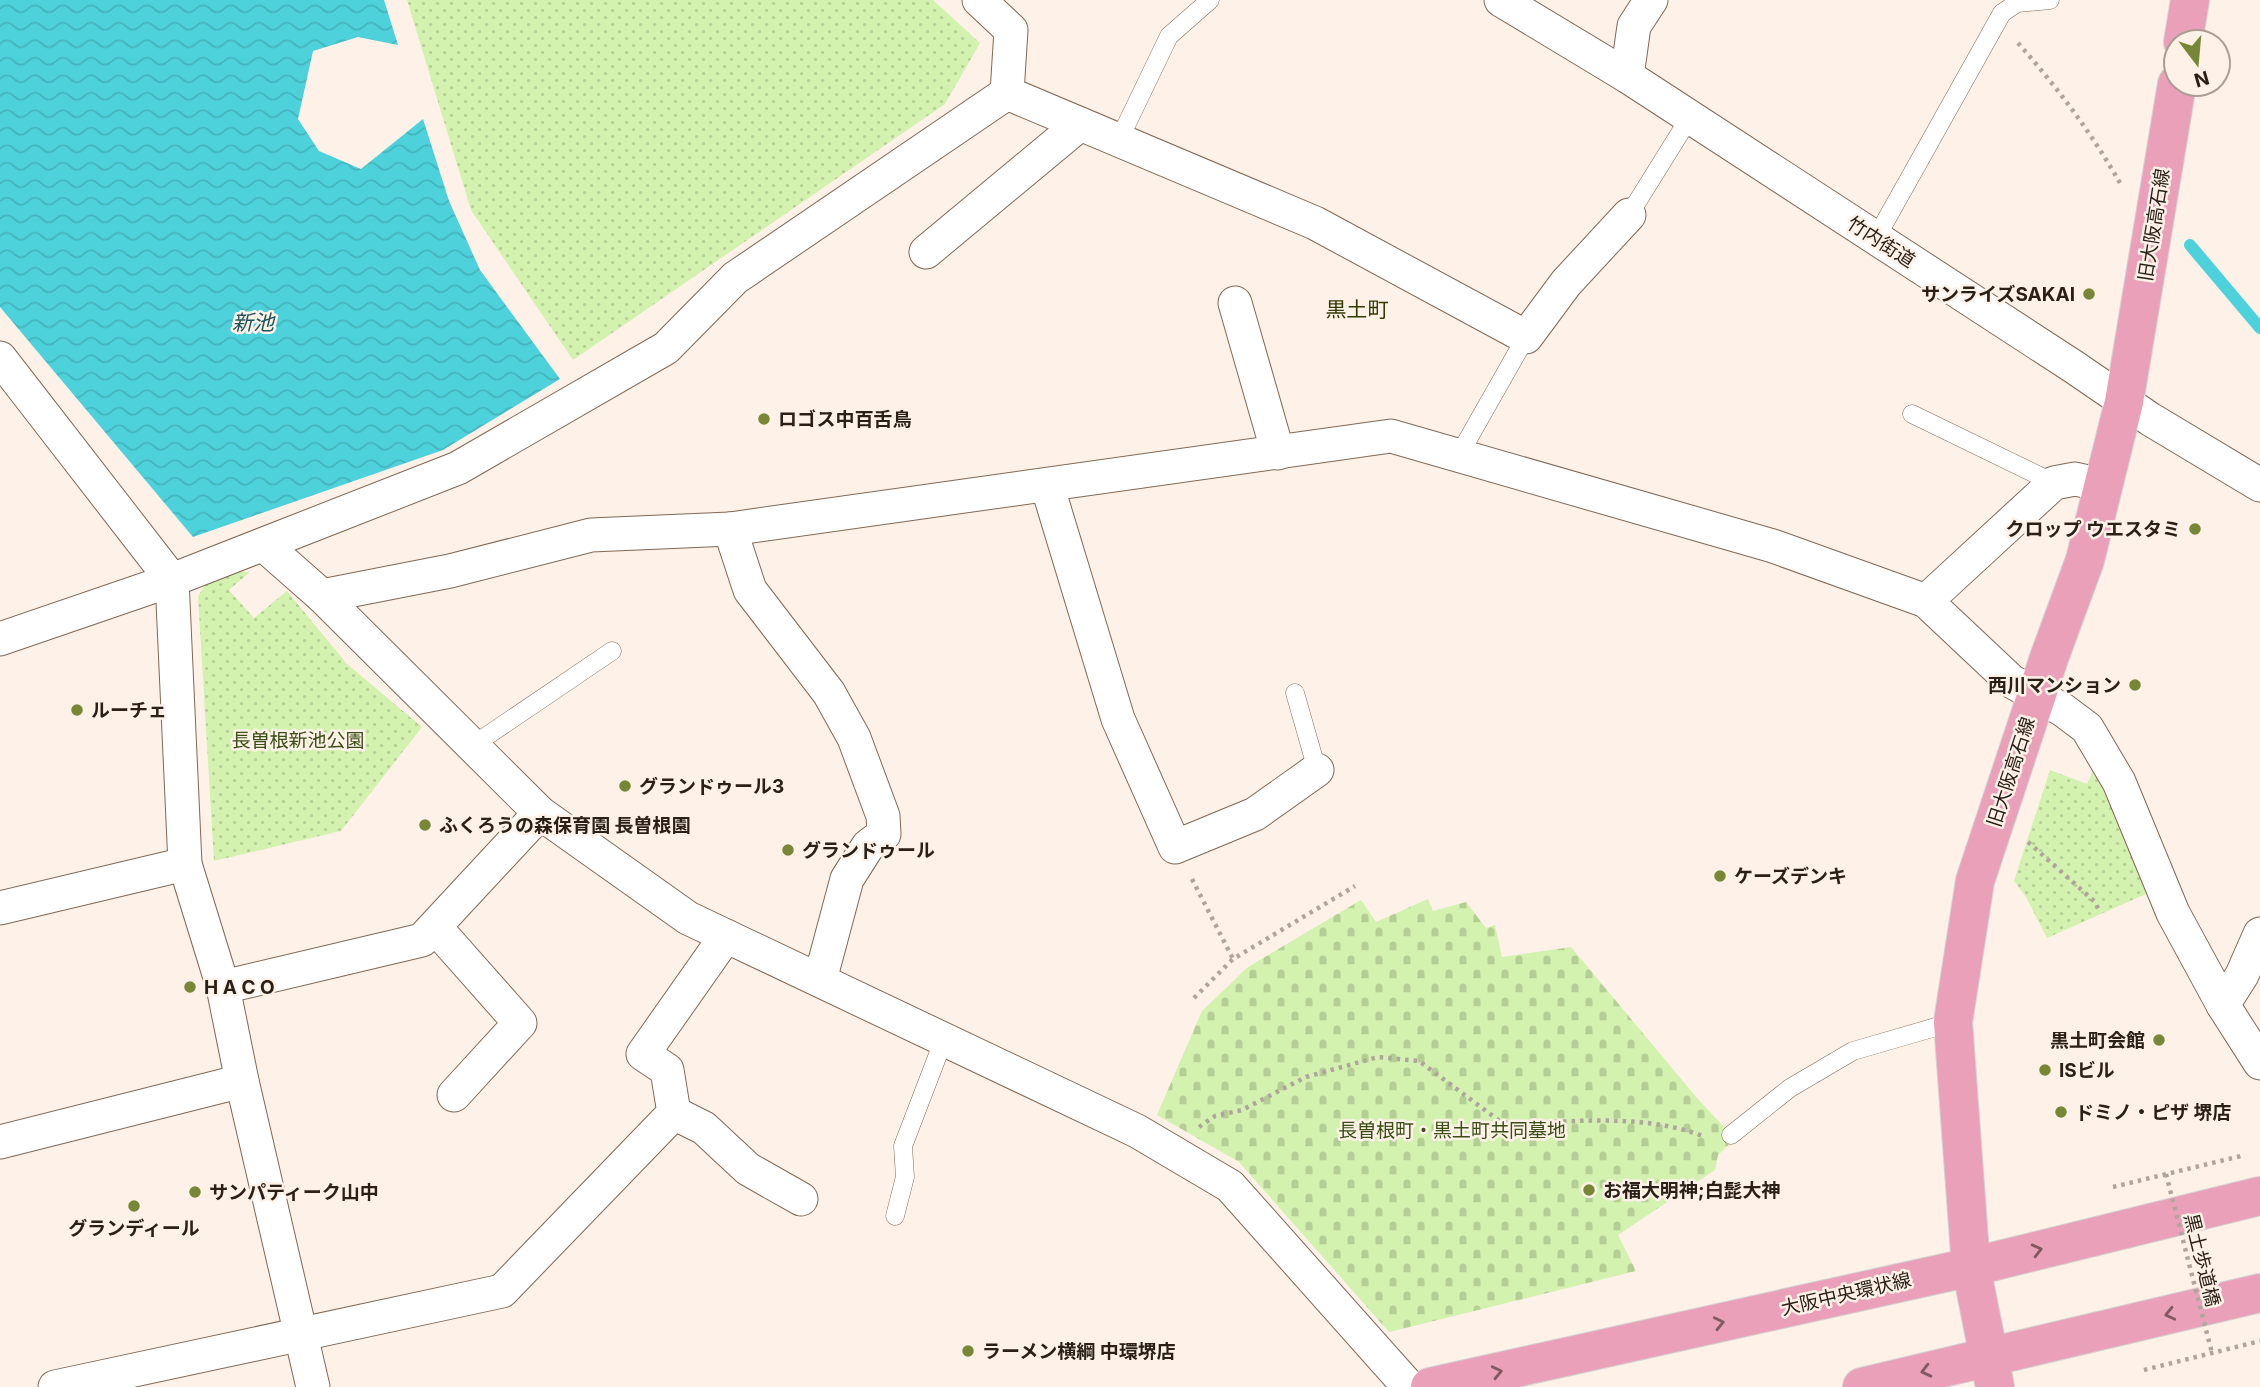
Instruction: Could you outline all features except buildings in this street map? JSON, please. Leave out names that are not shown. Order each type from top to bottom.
[{"type":"main road","points":[[2185,28],[2190,0]]},
{"type":"main road","name":"旧大阪高石線","points":[[1992,1371],[1971,1267],[1953,1023],[1975,881],[2036,694],[2085,560],[2124,402],[2175,98]]},
{"type":"main road","name":"大阪中央環状線","points":[[1430,1387],[1971,1267],[2260,1196]]},
{"type":"main road","points":[[1862,1387],[1992,1371],[2260,1293]]},
{"type":"street","points":[[979,0],[1012,30],[1007,93]]},
{"type":"street","name":"竹内街道","points":[[1501,0],[1627,76],[2124,402],[2260,485]]},
{"type":"street","points":[[1627,76],[1634,26],[1651,0]]},
{"type":"street","points":[[1007,93],[1315,223],[1525,337],[1566,283],[1629,215]]},
{"type":"street","points":[[0,639],[172,580],[458,468],[666,348],[735,278],[1007,93]]},
{"type":"street","points":[[926,252],[1080,124]]},
{"type":"street","points":[[1235,303],[1278,453]]},
{"type":"street","points":[[0,358],[172,580],[185,864],[223,987],[313,1387]]},
{"type":"street","points":[[322,596],[450,571],[591,535],[730,529],[1391,436],[1773,546],[1926,600],[2011,681],[2063,710],[2087,728],[2119,782],[2173,913],[2223,1005],[2260,1063]]},
{"type":"street","points":[[1926,600],[2054,483],[2075,479],[2102,485]]},
{"type":"street","points":[[1047,485],[1118,719],[1175,847],[1255,814],[1317,770]]},
{"type":"street","points":[[730,529],[750,590],[829,693],[854,738],[883,816],[884,834],[868,846],[847,879],[820,980]]},
{"type":"street","points":[[264,545],[322,596],[540,814],[688,918],[1137,1131],[1230,1186],[1409,1387]]},
{"type":"street","points":[[223,987],[422,940],[540,814]]},
{"type":"street","points":[[0,908],[185,864]]},
{"type":"street","points":[[435,927],[520,1023],[454,1095]]},
{"type":"street","points":[[2223,1005],[2242,975],[2260,934]]},
{"type":"street","points":[[674,1113],[667,1070],[643,1054],[726,936]]},
{"type":"street","points":[[0,1142],[242,1081]]},
{"type":"street","points":[[674,1113],[704,1128],[748,1169],[801,1199]]},
{"type":"street","points":[[55,1387],[502,1291],[674,1113]]},
{"type":"lane","points":[[1119,140],[1169,37],[1210,0]]},
{"type":"lane","points":[[1876,238],[1997,20],[2008,7],[2017,3],[2050,0]]},
{"type":"lane","points":[[1629,215],[1690,117]]},
{"type":"lane","points":[[1459,455],[1525,337]]},
{"type":"lane","points":[[1912,414],[2054,483]]},
{"type":"lane","points":[[472,746],[612,651]]},
{"type":"lane","points":[[1295,693],[1317,770]]},
{"type":"lane","points":[[1731,1135],[1790,1088],[1853,1051],[1953,1023]]},
{"type":"lane","points":[[895,1216],[905,1177],[903,1146],[944,1039]]},
{"type":"path","points":[[1997,20],[2050,79],[2105,155],[2122,186]]},
{"type":"path","points":[[1993,824],[2019,834],[2094,901],[2100,912]]},
{"type":"path","points":[[1175,847],[1233,959]]},
{"type":"path","points":[[1194,998],[1233,959],[1355,886]]},
{"type":"path","points":[[1178,1156],[1190,1134],[1215,1116],[1242,1110],[1306,1077],[1378,1057],[1419,1061],[1501,1122],[1517,1125],[1642,1122],[1687,1130],[1722,1143],[1731,1135]]},
{"type":"path","points":[[2113,1187],[2241,1156]]},
{"type":"path","name":"黒土歩道橋","points":[[2166,1174],[2211,1353]]},
{"type":"path","points":[[2144,1370],[2260,1341]]},
{"type":"green space","points":[[407,0],[933,0],[980,43],[945,104],[573,360],[471,210]]},
{"type":"green space","name":"長曽根新池公園","points":[[229,572],[250,572],[229,590],[254,618],[287,591],[347,664],[422,727],[341,831],[214,861],[198,596],[209,579]]},
{"type":"green space","points":[[2096,764],[2148,893],[2047,938],[2026,897],[2014,881],[2050,770],[2087,784]]},
{"type":"green space","name":"長曽根町・黒土町共同墓地","points":[[1428,899],[1433,911],[1466,902],[1486,928],[1495,925],[1502,957],[1571,947],[1697,1098],[1735,1139],[1718,1155],[1715,1170],[1618,1235],[1636,1271],[1389,1332],[1239,1162],[1157,1115],[1202,1011],[1248,967],[1361,900],[1376,922]]},
{"type":"water","name":"新池","points":[[0,0],[384,0],[398,45],[358,37],[313,51],[298,119],[319,151],[361,169],[423,119],[449,201],[480,270],[560,379],[443,450],[193,537],[0,307]]},
{"type":"waterway","points":[[2190,245],[2260,328]]},
{"type":"place","name":"サンライズSAKAI","points":[[2089,294]]},
{"type":"place","name":"ロゴス中百舌鳥","points":[[764,419]]},
{"type":"place","name":"クロップ ウエスタミ","points":[[2195,529]]},
{"type":"place","name":"西川マンション","points":[[2135,685]]},
{"type":"place","name":"ルーチェ","points":[[77,710]]},
{"type":"place","name":"グランドゥール3","points":[[625,786]]},
{"type":"place","name":"ふくろうの森保育園 長曽根園","points":[[425,825]]},
{"type":"place","name":"グランドゥール","points":[[788,850]]},
{"type":"place","name":"ケーズデンキ","points":[[1720,876]]},
{"type":"place","name":"H A C O","points":[[190,987]]},
{"type":"place","name":"黒土町会館","points":[[2159,1040]]},
{"type":"place","name":"ISビル","points":[[2045,1070]]},
{"type":"place","name":"ドミノ・ピザ 堺店","points":[[2061,1112]]},
{"type":"place","name":"お福大明神;白髭大神","points":[[1589,1190]]},
{"type":"place","name":"サンパティーク山中","points":[[195,1192]]},
{"type":"place","name":"グランディール","points":[[134,1206]]},
{"type":"place","name":"ラーメン横綱 中環堺店","points":[[968,1351]]},
{"type":"district","name":"黒土町","points":[[1357,309]]}]
